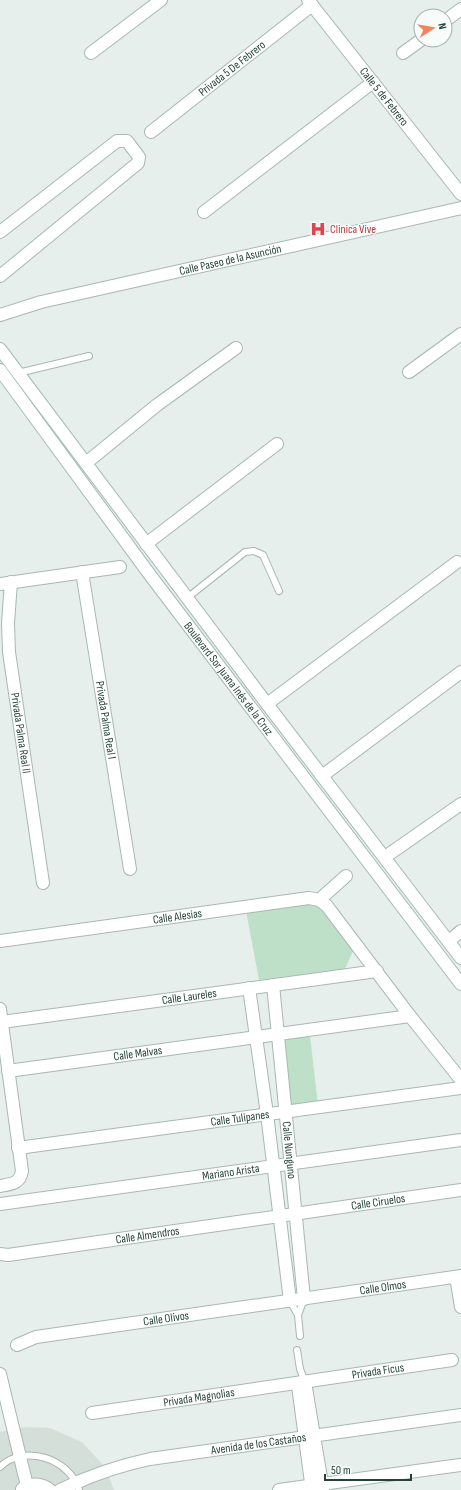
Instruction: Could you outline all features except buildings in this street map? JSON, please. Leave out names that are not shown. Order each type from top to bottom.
[{"type":"street","points":[[91,53],[161,0]]},
{"type":"street","name":"Calle 5 de Febrero","points":[[310,2],[461,194]]},
{"type":"street","name":"Privada 5 De Febrero","points":[[151,132],[310,2]]},
{"type":"street","points":[[403,53],[413,46]]},
{"type":"street","points":[[204,212],[373,82]]},
{"type":"street","points":[[0,232],[117,141],[127,141],[139,157],[138,163],[0,276]]},
{"type":"street","name":"Calle Paseo de la Asunción","points":[[0,315],[41,302],[461,208]]},
{"type":"street","points":[[409,372],[461,334]]},
{"type":"street","points":[[86,463],[157,405],[236,348]]},
{"type":"street","name":"Boulevard Sor Juana Inés de la Cruz","points":[[0,349],[267,704],[461,958]]},
{"type":"street","name":"Boulevard Sor Juana Inés de la Cruz","points":[[0,370],[155,581],[461,984]]},
{"type":"street","points":[[146,544],[277,444]]},
{"type":"street","points":[[267,704],[457,562]]},
{"type":"street","points":[[5,583],[120,567]]},
{"type":"street","name":"Privada Palma Real I","points":[[82,572],[130,869]]},
{"type":"street","name":"Privada Palma Real II","points":[[5,583],[9,652],[43,883]]},
{"type":"street","points":[[322,776],[461,672]]},
{"type":"street","points":[[385,857],[461,804]]},
{"type":"street","points":[[346,876],[319,900],[327,906],[410,1016],[461,1080]]},
{"type":"street","name":"Calle Alesias","points":[[0,941],[309,898],[319,900]]},
{"type":"street","points":[[449,941],[461,931]]},
{"type":"street","name":"Calle Laureles","points":[[2,1022],[376,971]]},
{"type":"street","name":"Calle Nunguno","points":[[273,985],[267,1035],[267,1114],[290,1301]]},
{"type":"street","name":"Calle Nunguno","points":[[249,988],[267,1035],[285,1112],[304,1299]]},
{"type":"street","points":[[0,1009],[21,1176],[13,1184],[0,1186]]},
{"type":"street","points":[[267,1035],[410,1016]]},
{"type":"street","name":"Calle Malvas","points":[[8,1071],[267,1035]]},
{"type":"street","name":"Calle Tulipanes","points":[[18,1148],[461,1088]]},
{"type":"street","name":"Mariano Arista","points":[[0,1204],[461,1140]]},
{"type":"street","name":"Calle Ciruelos","points":[[295,1213],[461,1190]]},
{"type":"street","name":"Calle Almendros","points":[[0,1254],[8,1255],[295,1213]]},
{"type":"street","points":[[458,1277],[461,1307]]},
{"type":"street","name":"Calle Olmos","points":[[304,1299],[458,1277]]},
{"type":"street","name":"Calle Olivos","points":[[17,1345],[29,1339],[304,1299]]},
{"type":"street","name":"Privada Ficus","points":[[301,1382],[452,1360]]},
{"type":"street","points":[[0,1374],[20,1456],[24,1488],[39,1484],[50,1490]]},
{"type":"street","points":[[301,1382],[317,1487]]},
{"type":"street","name":"Privada Magnolias","points":[[92,1413],[301,1382]]},
{"type":"street","name":"Avenida de los Castaños","points":[[60,1490],[78,1486],[93,1474],[120,1465],[150,1458],[461,1415]]},
{"type":"street","points":[[279,1490],[317,1487],[460,1465]]},
{"type":"lane","points":[[18,372],[89,356]]},
{"type":"lane","points":[[187,598],[245,552],[254,551],[262,555],[279,591]]},
{"type":"lane","name":"Calle Nunguno","points":[[298,1315],[304,1299]]},
{"type":"lane","name":"Calle Nunguno","points":[[290,1301],[298,1315],[300,1336]]},
{"type":"lane","points":[[297,1350],[301,1382]]},
{"type":"lane","points":[[0,1467],[20,1456],[42,1456],[62,1465],[78,1486]]},
{"type":"shaded area","points":[[26,1427],[50,1428],[82,1442],[105,1467],[114,1490],[0,1490],[0,1432]]},
{"type":"green space","points":[[315,902],[353,951],[345,969],[259,980],[246,911]]},
{"type":"green space","points":[[310,1036],[318,1105],[288,1109],[280,1040]]},
{"type":"place","name":"Clinica Vive","points":[[318,229]]}]
